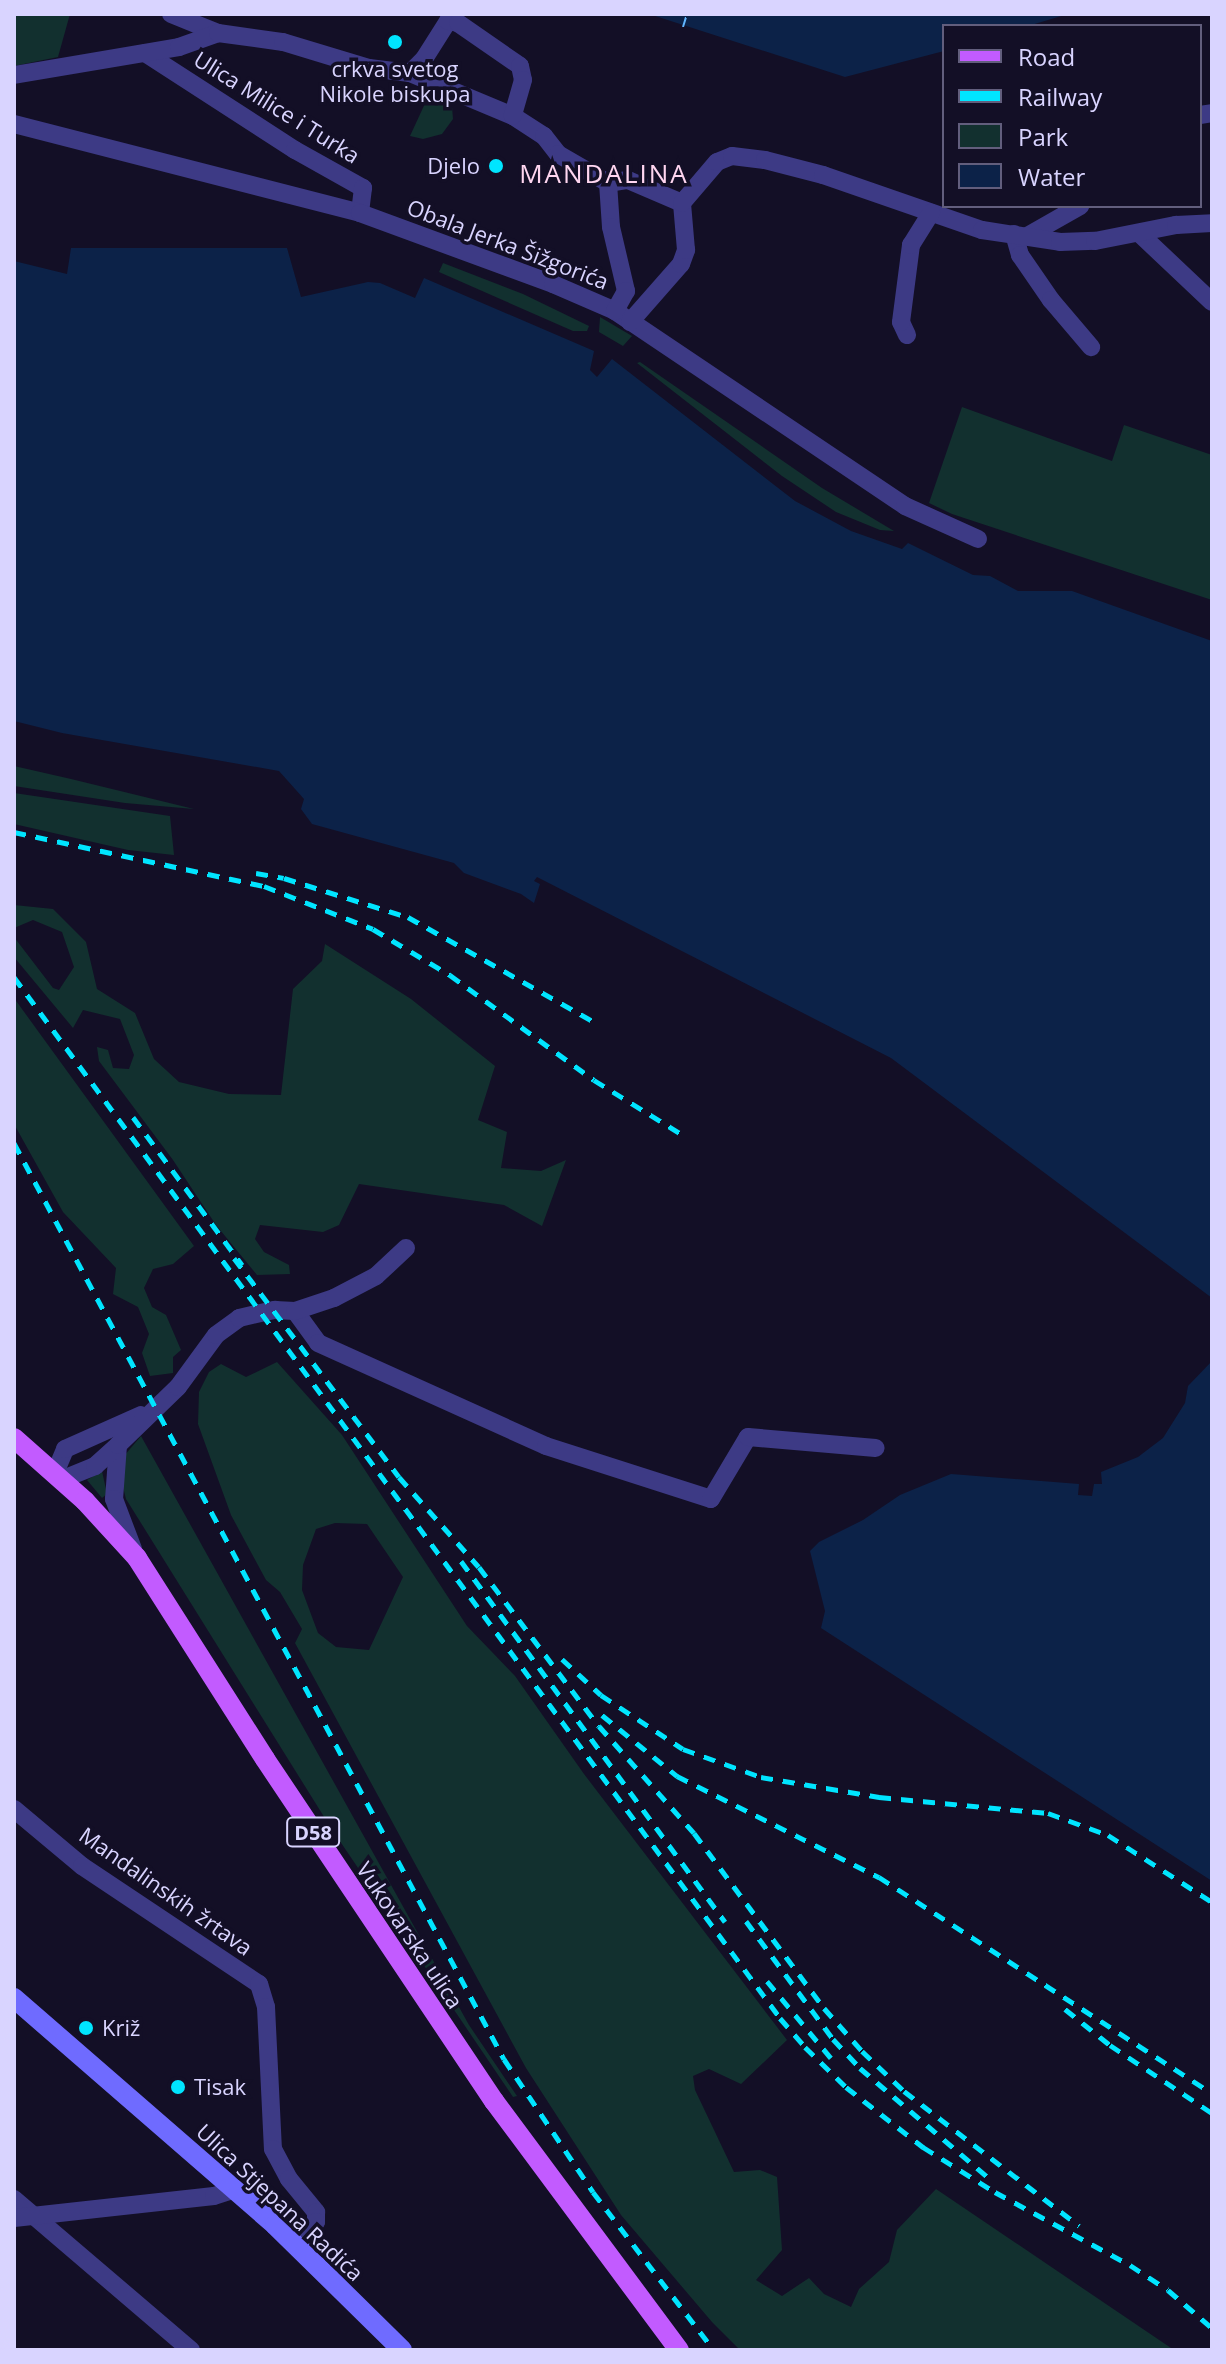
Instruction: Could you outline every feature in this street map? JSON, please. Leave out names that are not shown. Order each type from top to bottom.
[{"type":"main road","name":"Vukovarska ulica","points":[[14,1438],[59,1476],[137,1558],[265,1759],[476,2075],[679,2350]]},
{"type":"main road","name":"Ulica Stjepana Radića","points":[[14,1998],[298,2246],[402,2350]]},
{"type":"street","points":[[171,14],[218,33]]},
{"type":"street","points":[[410,73],[424,59],[448,21],[458,23],[520,66],[523,80],[513,116]]},
{"type":"street","name":"Ulica Milice i Turka","points":[[14,75],[179,47],[218,33],[283,42],[369,68],[410,73],[513,116],[544,136],[558,154],[608,183],[628,180],[682,203]]},
{"type":"street","name":"Ulica Milice i Turka","points":[[145,53],[295,150],[363,188],[360,213]]},
{"type":"street","name":"Obala Jerka Šižgorića","points":[[14,124],[360,213],[501,263],[622,317],[905,506],[978,539]]},
{"type":"street","points":[[622,317],[681,264],[686,250],[682,203],[717,162],[732,156],[765,160],[823,175],[883,193],[982,230],[1060,242],[1140,234],[1176,225],[1212,223]]},
{"type":"street","points":[[608,183],[611,227],[626,291],[622,317]]},
{"type":"street","points":[[1022,235],[1076,208]]},
{"type":"street","points":[[907,335],[901,322],[911,245],[931,213]]},
{"type":"street","points":[[1140,234],[1212,302]]},
{"type":"street","points":[[1022,235],[1020,255],[1091,347]]},
{"type":"street","points":[[147,1413],[65,1449],[59,1476],[95,1466],[147,1413],[178,1387],[216,1335],[239,1318],[275,1310],[295,1311],[334,1298],[376,1276],[406,1248]]},
{"type":"street","points":[[295,1311],[318,1343],[546,1446],[711,1499],[748,1437],[876,1448]]},
{"type":"street","points":[[118,1445],[114,1499],[137,1558]]},
{"type":"street","name":"Mandalinskih žrtava","points":[[14,1809],[82,1866],[259,1984],[266,2007],[273,2149],[289,2179],[316,2212],[316,2222],[298,2246]]},
{"type":"street","points":[[14,2218],[190,2200],[235,2189]]},
{"type":"street","points":[[14,2199],[191,2350]]},
{"type":"green space","points":[[14,14],[70,14],[58,57],[14,66]]},
{"type":"green space","points":[[428,97],[452,107],[453,119],[442,134],[423,139],[410,136]]},
{"type":"green space","points":[[443,263],[523,294],[589,326],[587,331],[573,331],[439,272]]},
{"type":"green space","points":[[600,317],[632,336],[623,346],[599,332]]},
{"type":"green space","points":[[640,362],[822,488],[894,531],[880,530],[836,512],[782,476],[637,363]]},
{"type":"green space","points":[[962,407],[1112,461],[1124,425],[1212,455],[1212,600],[952,514],[929,503]]},
{"type":"green space","points":[[14,766],[194,809],[125,803],[14,786]]},
{"type":"green space","points":[[14,793],[170,816],[174,855],[128,850],[14,824]]},
{"type":"green space","points":[[14,905],[53,909],[86,942],[97,989],[135,1013],[154,1059],[179,1082],[229,1094],[281,1095],[293,989],[322,961],[325,944],[411,999],[495,1066],[478,1120],[507,1132],[501,1168],[541,1171],[566,1160],[542,1226],[504,1205],[359,1184],[339,1225],[323,1232],[260,1225],[255,1239],[264,1252],[289,1265],[290,1274],[257,1275],[216,1225],[173,1160],[99,1061],[97,1047],[108,1050],[113,1068],[129,1069],[134,1055],[120,1019],[83,1010],[73,1028],[14,957],[14,937],[53,988],[59,990],[74,967],[62,932],[33,920],[14,928]]},
{"type":"green space","points":[[14,998],[194,1246],[173,1264],[153,1269],[144,1288],[152,1307],[166,1315],[181,1350],[173,1357],[173,1373],[150,1376],[142,1353],[149,1334],[138,1307],[113,1294],[116,1268],[63,1212],[14,1124]]},
{"type":"green space","points":[[277,1362],[342,1435],[467,1626],[515,1676],[584,1774],[787,2040],[741,2084],[709,2069],[693,2076],[695,2090],[734,2172],[760,2170],[777,2177],[782,2250],[756,2280],[782,2296],[809,2278],[824,2294],[851,2307],[859,2289],[889,2262],[897,2230],[936,2189],[1174,2350],[740,2350],[712,2322],[621,2215],[526,2068],[295,1643],[302,1629],[280,1592],[266,1580],[231,1515],[198,1424],[199,1392],[209,1372],[221,1364],[246,1377]],"holes":[[[335,1523],[367,1524],[403,1577],[369,1650],[336,1647],[318,1633],[302,1590],[303,1565],[316,1529]]]},
{"type":"green space","points":[[141,1436],[469,2025],[517,2096],[513,2097],[331,1828],[126,1499],[121,1479],[124,1456]]},
{"type":"green space","points":[[102,1471],[107,1494],[102,1498],[87,1480]]},
{"type":"water","points":[[649,14],[1068,14],[1035,24],[942,24],[942,52],[845,77]]},
{"type":"water","points":[[71,248],[287,248],[301,297],[368,282],[380,283],[415,298],[424,278],[594,351],[590,370],[597,377],[612,359],[795,501],[851,531],[902,549],[908,543],[973,575],[990,576],[1018,591],[1072,591],[1212,641],[1212,1298],[891,1058],[537,877],[534,881],[540,884],[534,903],[521,894],[464,873],[454,863],[312,824],[301,809],[304,799],[279,771],[62,733],[14,721],[14,261],[67,274]]},
{"type":"water","points":[[1212,1361],[1212,1881],[821,1628],[825,1611],[810,1551],[819,1542],[863,1520],[900,1495],[951,1474],[1079,1484],[1078,1495],[1092,1496],[1094,1484],[1102,1484],[1101,1472],[1138,1457],[1163,1438],[1185,1403],[1188,1386]]},
{"type":"ferry route","points":[[683,27],[687,14]]},
{"type":"railway","points":[[14,832],[264,886],[373,929],[450,975],[594,1080],[681,1134]]},
{"type":"railway","points":[[256,873],[284,878],[408,917],[594,1022]]},
{"type":"railway","points":[[14,977],[780,2018],[805,2047],[846,2087],[923,2147],[995,2192],[1130,2265],[1168,2290],[1212,2328]]},
{"type":"railway","points":[[133,1117],[242,1265]]},
{"type":"railway","points":[[14,1143],[504,2059],[593,2192],[714,2350]]},
{"type":"railway","points":[[234,1258],[399,1477],[479,1567],[599,1726],[694,1833],[824,2008],[862,2051],[904,2091],[1079,2226]]},
{"type":"railway","points":[[461,1561],[725,1922]]},
{"type":"railway","points":[[562,1659],[601,1695],[683,1749],[761,1777],[879,1797],[1048,1813],[1108,1835],[1212,1902]]},
{"type":"railway","points":[[602,1715],[677,1776],[879,1877],[1212,2093]]},
{"type":"railway","points":[[746,1921],[833,2039],[860,2068],[989,2178]]},
{"type":"railway","points":[[767,1981],[831,2058]]},
{"type":"railway","points":[[1065,2009],[1110,2045],[1212,2113]]},
{"type":"place","name":"crkva svetog Nikole biskupa","points":[[395,42]]},
{"type":"place","name":"Djelo","points":[[496,166]]},
{"type":"place","name":"Križ","points":[[86,2028]]},
{"type":"place","name":"Tisak","points":[[178,2087]]},
{"type":"district","name":"MANDALINA","points":[[604,174]]}]
